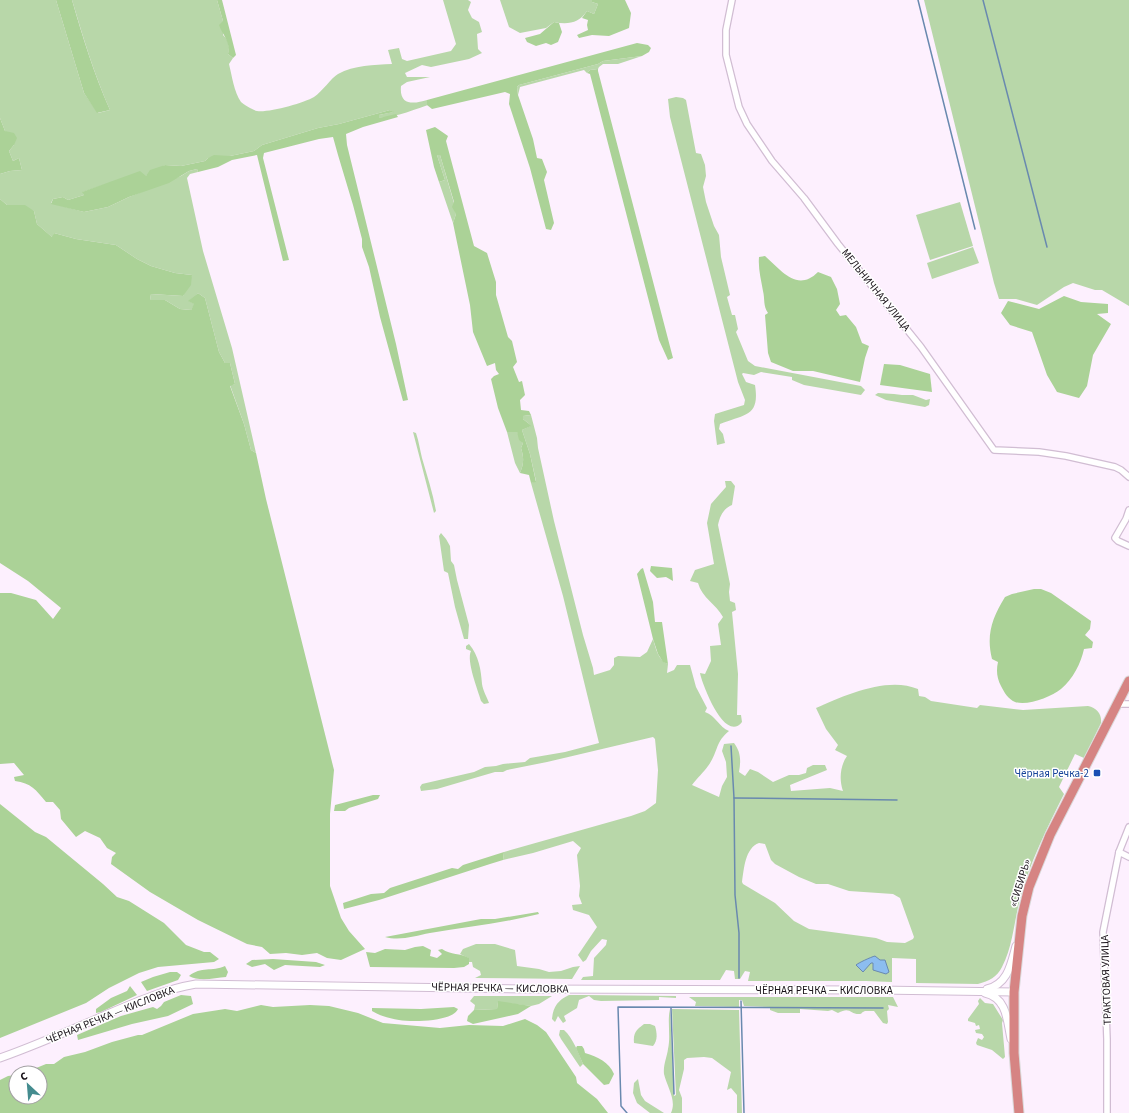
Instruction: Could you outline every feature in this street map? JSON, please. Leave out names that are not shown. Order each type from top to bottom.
[{"type":"highway","name":"«СИБИРЬ»","points":[[1019,1113],[1014,1053],[1014,992],[1022,916],[1029,887],[1050,835],[1129,681]]},
{"type":"street","name":"МЕЛЬНИЧНАЯ УЛИЦА","points":[[732,0],[726,30],[726,55],[739,107],[747,124],[772,161],[804,198],[838,244],[921,347],[994,450],[1039,452],[1066,456],[1115,467],[1122,470],[1129,477]]},
{"type":"street","points":[[1129,510],[1124,523],[1115,538],[1129,546]]},
{"type":"street","points":[[1117,704],[1129,704]]},
{"type":"street","name":"ТРАКТОВАЯ УЛИЦА","points":[[1107,1113],[1108,1039],[1103,932],[1119,852],[1129,827]]},
{"type":"street","points":[[1119,852],[1129,857]]},
{"type":"street","points":[[975,991],[994,987],[1006,977],[1020,935]]},
{"type":"street","name":"ЧЁРНАЯ РЕЧКА — КИСЛОВКА","points":[[0,1058],[142,1000],[172,989],[196,984],[533,989],[1014,992]]},
{"type":"street","points":[[975,991],[996,997],[1002,1004],[1006,1015],[1014,1053]]},
{"type":"green space","points":[[0,0],[56,0],[84,93],[98,113],[110,110],[94,69],[72,0],[217,0],[223,21],[223,35],[227,39],[229,48],[228,54],[233,58],[229,64],[237,94],[244,105],[257,111],[286,107],[314,97],[335,76],[344,71],[364,66],[392,64],[388,50],[399,48],[402,59],[407,61],[451,51],[456,44],[443,0],[468,0],[471,2],[468,10],[472,18],[479,22],[482,32],[477,34],[478,49],[482,53],[469,59],[431,67],[422,65],[405,73],[407,77],[430,77],[407,82],[401,86],[402,97],[408,102],[413,103],[427,100],[427,103],[434,103],[393,116],[379,118],[379,115],[393,112],[390,110],[339,124],[318,128],[262,145],[254,151],[230,156],[208,158],[205,161],[181,166],[165,165],[146,176],[103,185],[83,192],[84,195],[68,200],[63,197],[53,199],[51,203],[84,212],[108,207],[181,176],[189,171],[197,169],[198,172],[190,174],[187,178],[203,251],[232,348],[256,453],[251,450],[244,424],[230,385],[235,384],[230,363],[225,363],[219,352],[205,298],[198,293],[189,301],[195,304],[191,310],[180,309],[165,300],[150,300],[151,294],[183,296],[192,275],[175,273],[151,266],[137,259],[116,245],[76,239],[54,233],[53,238],[37,224],[34,211],[7,205],[0,199],[0,174],[22,170],[19,158],[13,161],[9,151],[14,145],[5,131],[0,118]]},
{"type":"green space","points":[[56,0],[72,0],[89,56],[110,110],[97,113],[84,93]]},
{"type":"green space","points":[[217,0],[222,0],[236,55],[233,58],[228,54],[228,42],[219,25],[223,21]]},
{"type":"green space","points":[[500,0],[592,0],[592,2],[598,4],[594,14],[587,11],[577,21],[568,23],[554,22],[546,28],[520,33],[509,27]]},
{"type":"green space","points":[[592,0],[625,0],[631,13],[629,28],[609,36],[592,35],[579,38],[577,35],[588,30],[588,20],[582,18],[587,11],[594,14],[598,4],[592,2]]},
{"type":"green space","points":[[924,0],[1129,0],[1129,306],[1102,290],[1095,290],[1073,283],[1064,287],[1037,305],[1016,299],[999,299]]},
{"type":"green space","points":[[554,22],[559,23],[562,32],[558,42],[551,45],[546,43],[536,46],[527,42],[525,38],[540,34]]},
{"type":"green space","points":[[637,43],[648,45],[651,48],[649,52],[642,56],[603,61],[598,64],[519,85],[517,87],[518,95],[533,139],[537,158],[542,159],[547,172],[544,180],[554,223],[551,230],[546,229],[530,168],[509,104],[510,94],[505,92],[432,109],[427,105],[427,100]]},
{"type":"green space","points":[[642,56],[618,64],[603,64],[598,69],[590,70],[587,73],[584,70],[520,87],[518,95],[517,87],[519,85],[598,64],[603,61]]},
{"type":"green space","points":[[598,69],[673,358],[668,360],[659,340],[590,74],[587,73],[590,70]]},
{"type":"green space","points":[[676,97],[686,100],[696,153],[701,154],[705,165],[706,176],[703,187],[706,202],[714,226],[719,235],[721,257],[730,295],[727,297],[732,315],[735,315],[738,329],[736,332],[748,361],[755,366],[861,386],[865,390],[861,395],[804,385],[792,380],[792,377],[761,372],[754,375],[743,373],[742,374],[746,382],[755,385],[756,395],[753,409],[743,416],[720,424],[719,429],[723,434],[725,443],[717,445],[714,421],[715,414],[744,405],[745,400],[738,382],[670,117],[668,99]]},
{"type":"green space","points":[[390,110],[394,112],[379,115],[379,118],[396,114],[398,117],[363,127],[346,134],[347,145],[396,344],[408,400],[403,401],[380,317],[369,267],[362,247],[362,239],[353,205],[333,137],[319,139],[264,153],[263,158],[289,260],[283,261],[257,155],[232,160],[218,167],[198,172],[197,169],[189,171],[169,183],[129,197],[108,207],[84,212],[51,204],[53,199],[63,197],[68,200],[84,195],[82,192],[140,171],[146,176],[150,170],[165,165],[181,166],[205,161],[214,155],[230,156],[254,151],[262,145],[318,128],[339,124]]},
{"type":"green space","points":[[0,118],[5,131],[14,133],[17,138],[9,151],[13,161],[19,158],[22,170],[0,174]]},
{"type":"green space","points":[[435,127],[448,136],[446,141],[474,246],[487,253],[496,282],[496,295],[508,337],[512,341],[517,362],[513,367],[519,382],[522,381],[525,395],[520,400],[521,410],[529,411],[531,415],[523,416],[523,419],[531,426],[522,430],[530,454],[536,482],[531,483],[529,475],[520,473],[523,463],[521,448],[523,443],[519,440],[517,432],[507,432],[498,408],[491,379],[499,374],[496,370],[495,363],[487,366],[473,332],[470,305],[453,223],[456,214],[452,207],[454,202],[440,155],[437,155],[445,180],[439,182],[434,167],[426,130]]},
{"type":"green space","points":[[437,155],[440,155],[454,203],[456,214],[453,223],[439,182],[445,180]]},
{"type":"green space","points":[[0,199],[7,205],[25,205],[34,211],[37,224],[52,237],[54,233],[76,239],[116,245],[137,259],[151,266],[175,273],[192,275],[191,285],[183,296],[151,294],[150,300],[165,300],[180,309],[191,310],[194,304],[188,301],[198,293],[205,298],[219,352],[225,363],[230,363],[235,384],[230,386],[244,424],[251,450],[256,453],[266,499],[334,770],[330,814],[330,886],[341,918],[349,931],[365,949],[341,960],[327,958],[317,953],[302,955],[286,953],[270,954],[262,947],[247,944],[198,920],[150,892],[111,864],[112,857],[116,853],[107,848],[100,838],[85,831],[76,837],[61,819],[60,810],[53,802],[46,802],[29,785],[15,781],[14,777],[24,775],[14,763],[0,764],[0,593],[11,593],[36,600],[53,619],[61,608],[28,581],[0,563]]},
{"type":"green space","points":[[960,202],[973,246],[930,260],[916,215]]},
{"type":"green space","points":[[973,247],[979,263],[932,279],[927,263]]},
{"type":"green space","points":[[765,256],[783,273],[796,280],[810,278],[818,272],[831,277],[837,289],[840,304],[836,310],[840,316],[846,315],[856,327],[862,343],[869,346],[860,382],[813,371],[793,371],[771,362],[768,353],[765,315],[768,313],[765,305],[759,266],[759,257]]},
{"type":"green space","points":[[1064,296],[1081,302],[1108,304],[1108,313],[1097,314],[1111,324],[1093,355],[1087,386],[1079,398],[1057,392],[1047,375],[1032,332],[1010,325],[1001,313],[1008,301],[1039,309]]},
{"type":"green space","points":[[884,364],[900,365],[930,374],[932,392],[880,385]]},
{"type":"green space","points":[[878,393],[913,395],[926,400],[930,399],[929,405],[925,407],[886,400],[875,395]]},
{"type":"green space","points":[[531,415],[554,521],[594,675],[610,670],[614,665],[614,658],[618,656],[640,657],[647,652],[653,639],[660,657],[668,664],[667,673],[674,670],[677,665],[690,665],[696,687],[707,708],[705,712],[712,716],[729,731],[721,739],[714,757],[708,766],[692,785],[719,797],[722,786],[727,777],[726,762],[722,751],[724,744],[734,743],[740,757],[739,772],[745,776],[750,769],[758,772],[773,782],[789,775],[806,773],[807,768],[813,765],[825,765],[827,770],[790,785],[791,791],[830,788],[843,791],[841,773],[847,756],[835,750],[838,745],[826,729],[816,708],[853,693],[880,686],[906,686],[918,689],[919,696],[925,697],[931,701],[977,708],[980,705],[1023,710],[1088,706],[1094,708],[1098,712],[1101,717],[1101,723],[1084,758],[1075,754],[1059,787],[1064,794],[1034,858],[1020,899],[1009,951],[1002,967],[995,976],[978,984],[916,983],[916,959],[892,958],[892,982],[748,981],[750,972],[745,971],[740,979],[735,979],[734,971],[726,970],[720,980],[581,980],[583,977],[593,976],[594,958],[606,945],[607,940],[602,939],[583,962],[578,955],[597,927],[589,915],[573,910],[572,905],[582,904],[579,896],[580,886],[577,855],[581,848],[573,841],[503,860],[504,852],[631,816],[645,811],[656,803],[658,770],[655,739],[653,737],[503,772],[495,772],[437,789],[421,791],[420,787],[422,784],[474,772],[485,767],[525,762],[530,758],[565,752],[599,743],[563,596],[531,483],[536,481],[530,454],[522,430],[530,426],[523,419],[523,416]],"holes":[[[759,843],[765,844],[771,860],[775,864],[816,884],[828,884],[849,891],[893,894],[900,898],[914,937],[913,939],[905,943],[887,942],[876,938],[809,929],[794,921],[775,903],[742,882],[746,860],[751,849]]]},
{"type":"green space","points":[[413,432],[416,433],[432,491],[436,511],[434,513]]},
{"type":"green space","points":[[507,432],[517,432],[523,443],[521,448],[523,463],[520,473],[515,463]]},
{"type":"green space","points":[[725,481],[731,481],[735,486],[732,505],[722,513],[718,525],[730,584],[730,601],[735,603],[736,610],[732,612],[738,674],[737,715],[741,715],[742,722],[735,727],[729,725],[715,710],[700,673],[705,674],[711,661],[710,646],[721,645],[718,624],[723,617],[703,593],[698,583],[690,581],[695,570],[714,564],[707,523],[711,504],[726,487]]},
{"type":"green space","points":[[441,533],[450,546],[451,561],[454,565],[469,625],[468,639],[464,639],[455,607],[448,573],[444,571],[439,536]]},
{"type":"green space","points":[[651,566],[672,568],[673,581],[666,577],[657,578],[650,571]]},
{"type":"green space","points":[[643,568],[653,602],[655,622],[662,622],[668,664],[663,662],[658,654],[653,639],[637,574]]},
{"type":"green space","points":[[1034,589],[1041,589],[1051,593],[1091,621],[1090,629],[1085,635],[1093,642],[1092,648],[1084,649],[1076,670],[1061,689],[1039,700],[1020,703],[1013,701],[1003,691],[998,677],[998,662],[992,659],[990,650],[990,634],[997,612],[1005,597]]},
{"type":"green space","points":[[469,644],[477,658],[484,692],[489,703],[484,704],[481,701],[471,668],[471,651],[466,649],[466,646]]},
{"type":"green space","points":[[373,795],[380,795],[378,799],[349,808],[345,811],[334,811],[335,805]]},
{"type":"green space","points":[[0,804],[35,832],[46,837],[117,897],[129,901],[164,923],[186,945],[204,952],[210,952],[219,959],[214,962],[158,967],[139,973],[109,988],[86,1003],[0,1038]]},
{"type":"green space","points":[[504,852],[503,860],[379,900],[344,909],[343,903],[371,894],[384,893],[390,888],[452,868],[458,869],[463,865]]},
{"type":"green space","points":[[538,912],[539,914],[512,920],[408,938],[385,937],[481,919],[495,919]]},
{"type":"green space","points":[[476,944],[495,944],[515,950],[517,966],[549,972],[561,971],[580,966],[572,979],[475,978],[481,975],[480,971],[473,967],[472,962],[469,962],[468,958],[460,954],[463,949]]},
{"type":"green space","points":[[423,946],[431,950],[430,956],[437,958],[442,954],[438,950],[442,949],[469,958],[469,964],[464,967],[454,968],[370,967],[366,952],[375,953],[385,949],[405,950]]},
{"type":"green space","points":[[273,959],[316,962],[325,965],[320,967],[285,965],[274,970],[265,964],[252,967],[246,964],[252,960]]},
{"type":"green space","points":[[225,966],[228,972],[226,977],[197,979],[189,976],[198,971],[216,969]]},
{"type":"green space","points":[[170,972],[177,972],[181,975],[178,980],[147,991],[141,982],[153,977]]},
{"type":"green space","points":[[130,986],[137,995],[96,1013],[96,1009],[111,998],[127,991]]},
{"type":"green space","points":[[181,995],[191,996],[193,1004],[168,1016],[132,1024],[78,1040],[77,1035],[121,1016],[153,1007],[157,1009],[164,1002]]},
{"type":"green space","points":[[569,995],[676,996],[676,998],[659,997],[659,1000],[601,1001],[594,1000],[589,996],[579,1000],[577,1008],[564,1016],[566,1021],[563,1023],[558,1016],[555,1022],[552,1019],[555,1007],[562,999]]},
{"type":"green space","points":[[474,996],[552,996],[539,1004],[531,1006],[498,1002],[497,1009],[474,1010],[475,1005],[470,1001]]},
{"type":"green space","points":[[689,997],[893,997],[898,1007],[888,1005],[889,1009],[887,1011],[887,1024],[883,1023],[874,1011],[865,1011],[861,1014],[856,1014],[848,1010],[838,1013],[832,1010],[800,1009],[800,1013],[778,1013],[770,1010],[770,1007],[744,1006],[742,1000],[739,1000],[739,1007],[695,1006],[696,1002]]},
{"type":"green space","points":[[980,998],[985,1003],[993,1004],[1003,1020],[1005,1057],[1003,1059],[992,1050],[977,1045],[976,1043],[978,1038],[982,1040],[984,1037],[982,1034],[976,1033],[975,1030],[980,1029],[979,1025],[976,1026],[975,1023],[968,1021],[968,1019],[979,1004],[978,1001]]},
{"type":"green space","points":[[498,1001],[531,1006],[518,1014],[473,1024],[467,1021],[468,1016],[474,1010],[497,1009]]},
{"type":"green space","points":[[261,1005],[273,1007],[310,1005],[329,1006],[358,1013],[383,1023],[440,1028],[469,1025],[503,1026],[525,1019],[537,1025],[546,1032],[576,1077],[577,1083],[597,1099],[608,1113],[0,1113],[0,1080],[8,1076],[8,1105],[48,1105],[48,1065],[44,1065],[54,1064],[64,1057],[85,1052],[112,1042],[142,1035],[193,1014],[225,1009],[237,1011]]},
{"type":"green space","points":[[454,1007],[458,1009],[448,1016],[440,1019],[422,1021],[388,1018],[372,1011],[372,1008],[421,1009]]},
{"type":"green space","points":[[670,1009],[674,1096],[676,1095],[672,1009],[739,1010],[742,1113],[737,1113],[737,1095],[731,1088],[727,1090],[731,1072],[712,1058],[704,1057],[687,1058],[684,1060],[684,1069],[679,1090],[682,1098],[682,1113],[671,1113],[673,1103],[664,1074],[669,1044]]},
{"type":"green space","points":[[644,1024],[655,1026],[657,1036],[653,1046],[634,1043],[636,1032]]},
{"type":"green space","points":[[560,1030],[564,1030],[567,1033],[578,1051],[583,1064],[580,1067],[561,1039],[559,1035]]},
{"type":"green space","points":[[577,1046],[582,1046],[585,1053],[599,1058],[609,1066],[614,1074],[609,1084],[604,1085],[583,1064],[576,1048]]},
{"type":"green space","points":[[638,1079],[641,1095],[645,1101],[664,1113],[650,1113],[637,1103],[633,1093],[634,1083]]},
{"type":"water","points":[[875,956],[880,960],[885,960],[889,972],[886,974],[873,970],[873,963],[871,963],[863,972],[856,965]]},
{"type":"waterway","points":[[918,0],[975,229]]},
{"type":"waterway","points":[[983,0],[1047,247]]},
{"type":"waterway","points":[[731,746],[734,798],[735,895],[739,933],[739,978]]},
{"type":"waterway","points":[[734,798],[897,800]]},
{"type":"waterway","points":[[741,1001],[744,1113]]},
{"type":"waterway","points":[[627,1113],[621,1106],[618,1007],[883,1008]]},
{"type":"waterway","points":[[671,1008],[674,1094]]},
{"type":"place","name":"Чёрная Речка-2","points":[[1097,773]]}]
